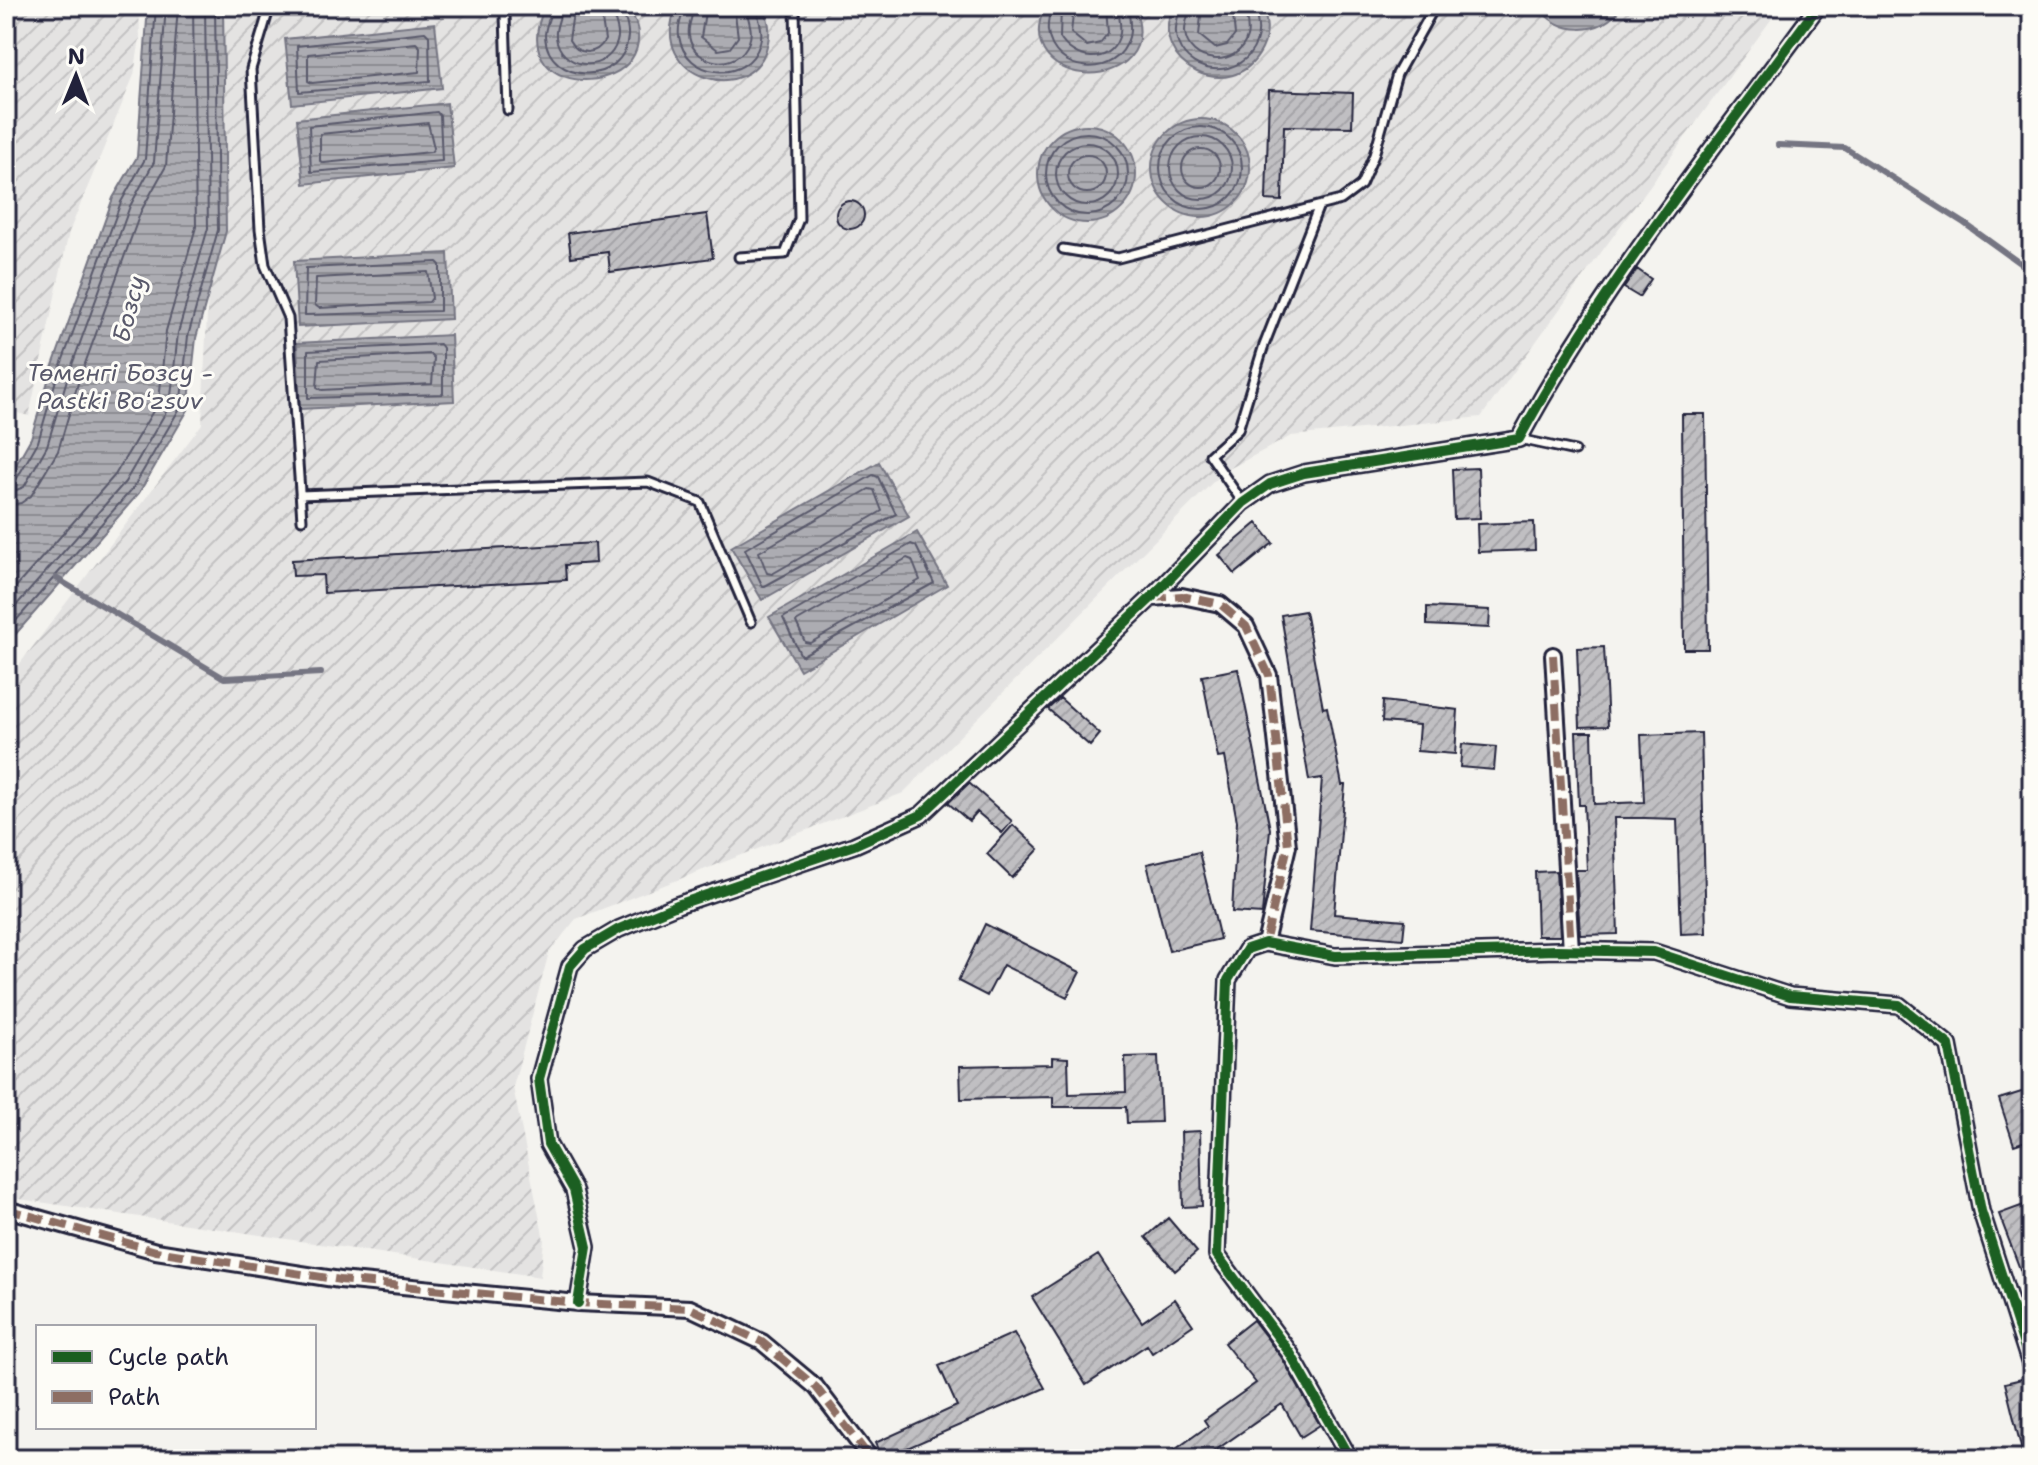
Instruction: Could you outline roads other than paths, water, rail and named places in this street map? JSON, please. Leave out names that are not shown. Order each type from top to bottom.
[{"type":"street","points":[[578,1303],[587,1247],[574,1190],[548,1144],[539,1079],[570,966],[585,949],[619,929],[677,905],[854,845],[921,815],[1151,598],[1243,503],[1284,477],[1519,439],[1554,374],[1596,310],[1818,6]]},
{"type":"street","points":[[1151,598],[1182,596],[1220,604],[1246,626],[1269,675],[1288,846],[1265,943]]},
{"type":"street","points":[[1553,655],[1571,950]]},
{"type":"street","points":[[1350,1459],[1290,1353],[1217,1255],[1228,980],[1247,949],[1265,943],[1335,956],[1571,950],[1654,952],[1790,996],[1899,1005],[1949,1045],[1981,1211],[2032,1370]]},
{"type":"street","points":[[6,1209],[156,1251],[340,1280],[578,1303],[690,1308],[762,1342],[816,1387],[871,1459]]},
{"type":"lane","points":[[270,6],[251,69],[260,229],[265,265],[288,318],[302,520]]},
{"type":"lane","points":[[500,6],[505,14],[508,110]]},
{"type":"lane","points":[[739,257],[785,254],[799,219],[795,6]]},
{"type":"lane","points":[[1063,249],[1118,258],[1341,200],[1361,185],[1374,155],[1397,74],[1435,6]]},
{"type":"lane","points":[[1243,503],[1210,455],[1238,430],[1263,348],[1318,208]]},
{"type":"lane","points":[[1519,439],[1575,451]]},
{"type":"lane","points":[[300,495],[648,482],[700,502],[751,622]]},
{"type":"water","name":"Төменгі Бозсу - Pastki Boʻzsuv","points":[[148,6],[223,6],[226,231],[196,338],[188,410],[139,493],[6,645],[6,482],[31,438],[51,371],[113,198],[137,157]]},
{"type":"water","points":[[545,6],[628,6],[638,36],[631,59],[613,74],[589,80],[565,77],[546,64],[537,40]]},
{"type":"water","points":[[677,6],[762,6],[768,19],[769,33],[759,63],[744,75],[725,80],[705,77],[688,68],[675,52],[671,32]]},
{"type":"water","points":[[1045,6],[1134,6],[1139,36],[1130,57],[1112,70],[1089,74],[1066,69],[1048,56],[1039,35]]},
{"type":"water","points":[[1173,6],[1261,6],[1267,27],[1262,49],[1249,66],[1232,75],[1214,77],[1196,72],[1182,61],[1171,46],[1168,27]]},
{"type":"water","points":[[1538,6],[1622,6],[1604,23],[1580,29],[1556,23]]},
{"type":"water","points":[[435,23],[442,88],[292,104],[285,39]]},
{"type":"water","points":[[447,103],[454,168],[304,184],[297,119]]},
{"type":"water","points":[[1201,119],[1220,122],[1236,133],[1247,149],[1250,168],[1247,187],[1236,203],[1220,214],[1201,217],[1182,214],[1166,203],[1155,187],[1152,168],[1155,149],[1166,133],[1182,122]]},
{"type":"water","points":[[1077,125],[1097,125],[1122,139],[1133,155],[1136,174],[1133,193],[1122,209],[1097,223],[1077,223],[1060,215],[1046,201],[1038,184],[1038,164],[1046,147],[1060,133]]},
{"type":"water","points":[[448,253],[451,319],[298,327],[294,261]]},
{"type":"water","points":[[451,335],[454,401],[300,409],[297,343]]},
{"type":"water","points":[[879,462],[909,516],[762,600],[731,547]]},
{"type":"water","points":[[917,532],[947,585],[800,670],[769,617]]},
{"type":"waterway","points":[[1778,145],[1845,148],[1964,223],[2032,272]]},
{"type":"waterway","points":[[56,578],[224,678],[321,673]]},
{"type":"water label","name":"Бозсу","points":[[129,309]]}]
